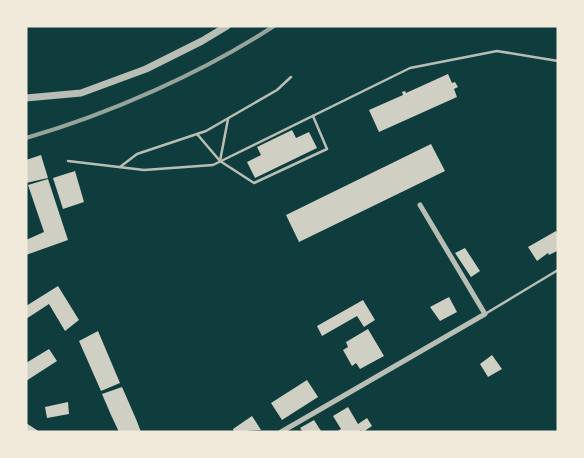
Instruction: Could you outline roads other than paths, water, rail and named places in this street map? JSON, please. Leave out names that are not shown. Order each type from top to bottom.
[{"type":"street","points":[[26,98],[81,93],[146,69],[202,41],[226,26]]},
{"type":"street","points":[[281,432],[485,314],[420,204]]},
{"type":"lane","points":[[68,161],[144,170],[214,165],[410,68],[497,51],[558,61]]},
{"type":"lane","points":[[120,167],[137,154],[206,131],[278,90],[291,77]]},
{"type":"lane","points":[[197,134],[220,161],[254,183],[327,149],[313,116]]},
{"type":"lane","points":[[220,161],[228,117]]},
{"type":"lane","points":[[485,314],[558,270]]},
{"type":"railway","points":[[26,138],[90,117],[154,91],[217,60],[274,26]]}]
